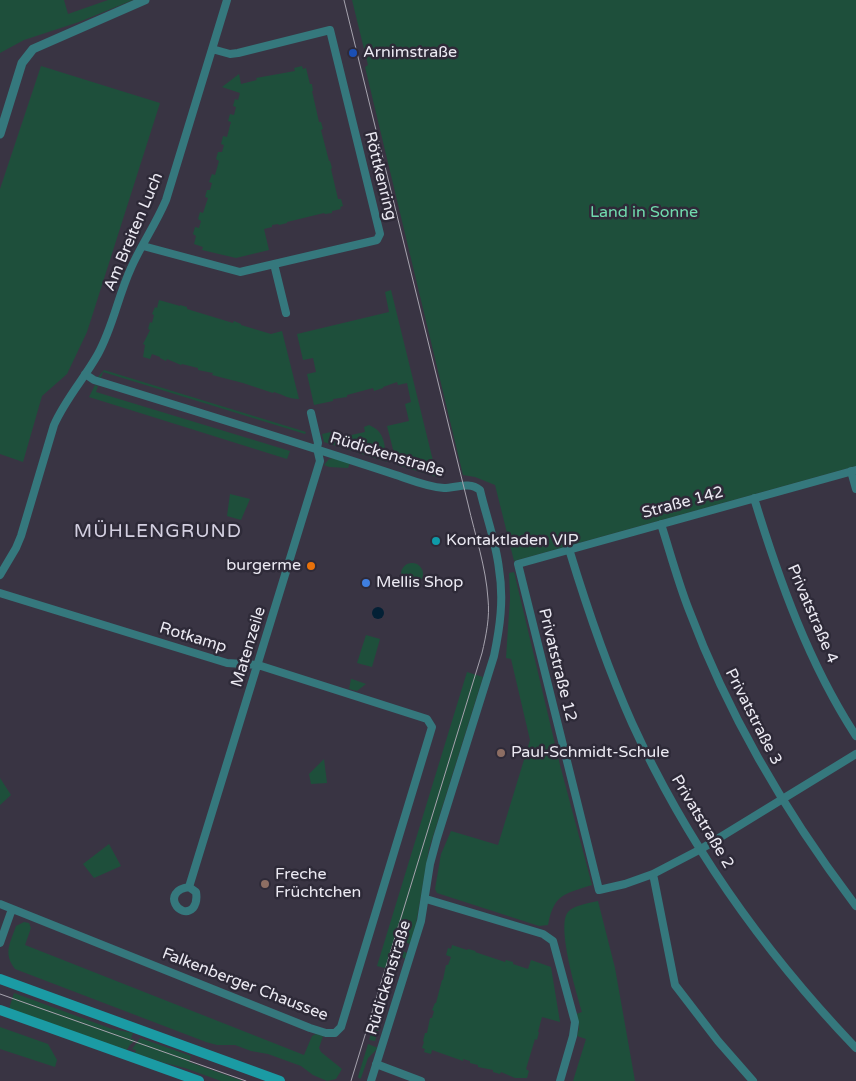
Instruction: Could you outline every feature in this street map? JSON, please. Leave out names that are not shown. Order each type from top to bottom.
[{"type":"main road","points":[[0,979],[280,1081]]},
{"type":"main road","points":[[0,1010],[199,1081]]},
{"type":"street","points":[[0,134],[22,63],[33,49],[145,0]]},
{"type":"street","name":"Am Breiten Luch","points":[[0,575],[21,536],[54,425],[106,339],[130,268],[166,200],[227,0]]},
{"type":"street","name":"Röttkenring","points":[[143,246],[240,272],[377,240],[380,234],[330,30],[238,53],[230,54],[212,49]]},
{"type":"street","points":[[274,264],[286,313]]},
{"type":"street","name":"Rüdickenstraße","points":[[85,374],[94,380],[439,487],[466,485],[476,486],[480,490],[499,564],[502,608],[494,656],[437,838],[430,864],[426,899],[421,921],[371,1081]]},
{"type":"street","name":"Matenzeile","points":[[189,887],[320,461],[311,414]]},
{"type":"street","points":[[853,470],[856,488]]},
{"type":"street","name":"Straße 142","points":[[518,564],[853,470]]},
{"type":"street","name":"Privatstraße 4","points":[[754,498],[772,553],[800,627],[820,670],[854,727],[856,736]]},
{"type":"street","name":"Privatstraße 3","points":[[661,524],[689,610],[721,686],[781,799],[856,906]]},
{"type":"street","name":"Privatstraße 2","points":[[569,549],[602,649],[632,723],[663,783],[701,849],[767,945],[818,1008],[856,1048]]},
{"type":"street","name":"Privatstraße 12","points":[[518,564],[599,890],[625,884],[653,874]]},
{"type":"street","name":"Rotkamp","points":[[0,593],[227,663],[258,666],[428,719],[432,727]]},
{"type":"street","name":"Falkenberger Chaussee","points":[[0,904],[310,1028],[326,1033],[335,1033],[341,1028],[432,727]]},
{"type":"street","points":[[753,1081],[718,1041],[675,985],[653,874],[701,849],[856,754]]},
{"type":"street","points":[[426,899],[544,934],[553,941],[575,1022],[571,1044],[560,1081]]},
{"type":"street","points":[[0,943],[12,909]]},
{"type":"street","points":[[376,1064],[421,1081]]},
{"type":"green space","points":[[0,0],[64,0],[68,14],[108,0],[133,0],[79,22],[24,40],[0,53]]},
{"type":"green space","name":"Land in Sonne","points":[[352,0],[856,0],[856,466],[514,561],[495,485],[475,477],[463,475],[365,67],[368,65]]},
{"type":"green space","points":[[41,66],[160,103],[87,332],[67,374],[42,396],[23,462],[0,454],[0,189]]},
{"type":"green space","points":[[302,66],[303,69],[306,68],[310,84],[312,84],[319,122],[321,122],[323,129],[321,130],[332,168],[338,199],[341,199],[343,206],[340,207],[341,209],[332,211],[332,213],[324,213],[279,225],[272,225],[272,227],[264,229],[269,250],[236,258],[202,250],[203,247],[194,244],[196,236],[193,234],[195,227],[199,228],[201,221],[198,219],[200,212],[203,213],[208,198],[205,197],[207,190],[210,190],[212,183],[209,182],[212,174],[215,175],[219,161],[216,159],[218,152],[222,152],[224,145],[221,144],[223,136],[227,137],[231,122],[228,121],[230,114],[234,115],[236,107],[233,106],[235,99],[238,100],[240,93],[222,87],[239,74],[241,84],[257,80],[256,78],[295,71],[294,68]]},
{"type":"green space","points":[[391,290],[437,477],[397,465],[387,426],[409,421],[405,404],[411,402],[407,383],[398,385],[397,382],[374,391],[373,388],[314,405],[307,374],[316,372],[313,358],[303,360],[297,334],[389,312],[385,292]]},
{"type":"green space","points":[[159,300],[187,307],[187,309],[233,323],[234,321],[271,334],[282,331],[299,399],[289,398],[212,375],[213,373],[181,365],[167,359],[166,361],[152,354],[150,359],[143,357],[145,345],[143,344],[150,330],[148,329],[154,315],[152,314],[155,307],[157,308]]},
{"type":"green space","points":[[104,370],[306,432],[305,434],[103,372],[101,378],[98,377]]},
{"type":"green space","points":[[95,385],[98,386],[96,392],[290,451],[287,459],[89,397]]},
{"type":"green space","points":[[369,425],[379,431],[381,435],[387,462],[324,442],[322,434],[331,432],[333,439],[365,432],[364,427]]},
{"type":"green space","points":[[333,458],[350,463],[348,468],[324,465],[329,459]]},
{"type":"green space","points":[[230,494],[250,499],[241,520],[227,516]]},
{"type":"green space","points":[[412,563],[420,566],[423,574],[420,582],[412,585],[404,582],[401,574],[404,566]]},
{"type":"green space","points":[[514,572],[560,765],[592,885],[567,893],[553,907],[548,925],[539,926],[437,893],[435,889],[441,854],[451,831],[498,845],[530,740],[511,659],[506,658],[510,598],[509,573]]},
{"type":"green space","points":[[366,635],[380,639],[372,667],[357,663]]},
{"type":"green space","points":[[467,672],[483,677],[429,849],[416,924],[410,944],[404,942],[401,950],[407,953],[406,959],[401,957],[396,971],[377,966]]},
{"type":"green space","points":[[351,679],[366,684],[357,691],[349,689]]},
{"type":"green space","points":[[324,759],[327,783],[311,784],[309,774]]},
{"type":"green space","points":[[0,778],[11,795],[0,805]]},
{"type":"green space","points":[[109,844],[121,866],[94,878],[83,864]]},
{"type":"green space","points":[[598,901],[615,968],[635,1081],[573,1081],[586,1039],[577,1036],[579,1028],[576,1014],[582,1012],[566,945],[565,920],[568,912],[574,908]]},
{"type":"green space","points":[[24,922],[29,923],[31,928],[25,945],[304,1055],[312,1036],[316,1034],[323,1036],[319,1048],[321,1052],[342,1069],[336,1079],[327,1081],[313,1075],[301,1066],[268,1054],[251,1051],[235,1045],[217,1045],[206,1042],[15,969],[8,953],[16,926]]},
{"type":"green space","points":[[452,945],[476,951],[505,962],[506,960],[513,962],[513,964],[528,969],[531,960],[551,967],[560,1022],[542,1017],[537,1040],[535,1039],[526,1069],[529,1071],[527,1078],[515,1078],[501,1072],[500,1074],[493,1072],[493,1070],[478,1067],[478,1065],[470,1063],[470,1061],[463,1059],[463,1061],[432,1050],[431,1054],[424,1052],[425,1049],[422,1048],[425,1033],[427,1033],[430,1018],[432,1018],[434,1011],[432,1010],[436,1003],[446,965],[448,965],[451,957],[446,955],[448,948],[451,949]]},
{"type":"green space","points":[[390,973],[395,975],[375,1041],[369,1040]]},
{"type":"green space","points":[[14,993],[112,1029],[133,1033],[131,1038],[135,1040],[127,1050],[9,1009]]},
{"type":"green space","points":[[0,1027],[48,1044],[57,1060],[55,1067],[0,1049]]},
{"type":"green space","points":[[140,1038],[191,1056],[189,1062],[243,1081],[221,1081],[135,1053],[136,1050],[132,1049]]},
{"type":"green space","points":[[368,1044],[378,1048],[368,1058],[360,1079],[358,1077]]},
{"type":"water","points":[[378,607],[384,613],[378,619],[372,613]]},
{"type":"tram line","points":[[344,0],[480,551],[487,587],[488,606],[487,626],[482,653],[351,1081]]},
{"type":"tram line","points":[[0,994],[246,1081]]},
{"type":"place","name":"Arnimstraße","points":[[353,53]]},
{"type":"place","name":"Kontaktladen VIP","points":[[436,541]]},
{"type":"place","name":"burgerme","points":[[311,566]]},
{"type":"place","name":"Mellis Shop","points":[[366,583]]},
{"type":"place","name":"Paul-Schmidt-Schule","points":[[501,753]]},
{"type":"place","name":"Freche Früchtchen","points":[[265,884]]},
{"type":"district","name":"MÜHLENGRUND","points":[[158,532]]}]
